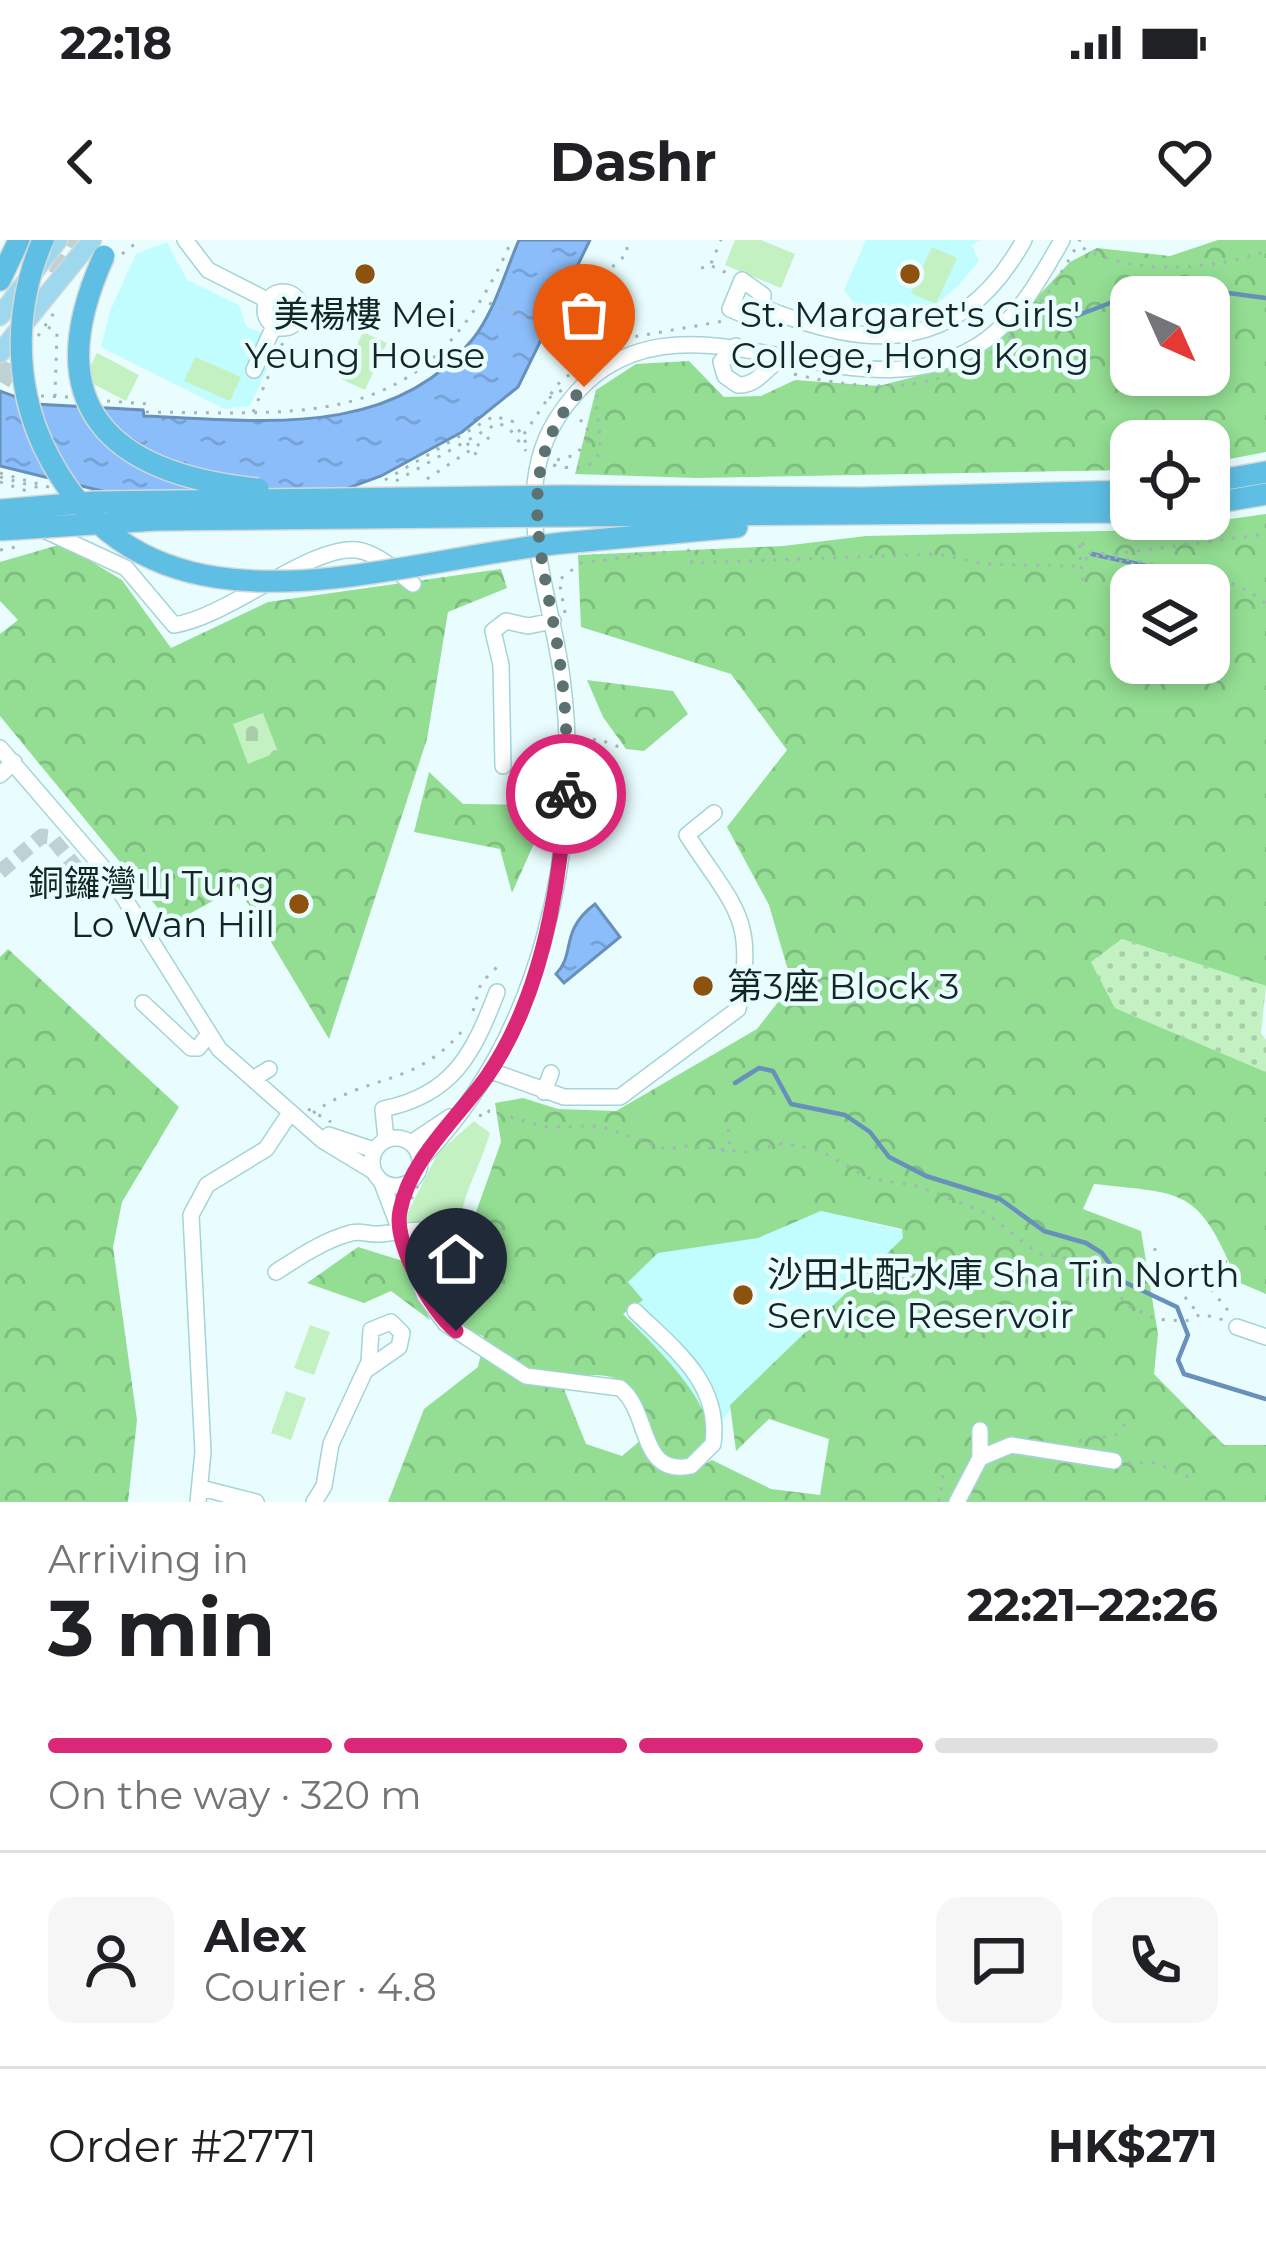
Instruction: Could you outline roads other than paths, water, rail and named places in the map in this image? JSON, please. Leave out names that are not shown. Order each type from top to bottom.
[{"type":"highway","points":[[1,278],[19,240]]},
{"type":"highway","points":[[43,240],[29,279],[22,330],[31,412],[72,491],[133,547],[197,575],[266,585],[563,544],[857,514]]},
{"type":"highway","points":[[102,248],[82,311],[78,356],[87,399],[112,437],[139,460],[173,476],[342,498]]},
{"type":"highway","points":[[1230,478],[1266,472]]},
{"type":"highway","points":[[0,528],[1110,492]]},
{"type":"highway","points":[[1230,500],[1266,494]]},
{"type":"highway","points":[[0,509],[74,502],[342,498],[857,514],[1110,512]]},
{"type":"main road","points":[[0,316],[58,240]]},
{"type":"main road","points":[[0,353],[70,272],[102,248]]},
{"type":"street","points":[[185,240],[208,270],[267,301]]},
{"type":"street","points":[[762,307],[763,295],[742,280],[730,309],[744,315],[762,307],[841,332],[899,337],[925,332],[974,306],[1024,240]]},
{"type":"street","points":[[0,748],[111,877],[209,1034],[253,1079],[396,1187],[419,1171],[491,1071],[538,957],[561,848],[567,743],[560,618],[534,499],[540,456],[557,418],[593,379],[638,353],[686,344],[739,346],[878,372],[949,360],[985,341],[1013,316],[1062,240]]},
{"type":"street","points":[[254,370],[282,327],[299,318],[297,298],[285,292],[267,301]]},
{"type":"street","points":[[267,301],[265,315],[282,327]]},
{"type":"street","points":[[739,346],[725,352],[721,362],[725,376],[738,385],[754,382],[776,361],[796,359]]},
{"type":"street","points":[[0,528],[54,533],[126,568],[174,625],[202,621],[309,563],[354,549],[380,559],[413,584]]},
{"type":"street","points":[[503,766],[501,665],[493,632],[506,621],[528,626],[560,618]]},
{"type":"street","points":[[0,775],[14,762]]},
{"type":"street","points":[[491,1071],[544,1092],[620,1097],[738,1009],[749,954],[741,919],[687,835],[714,813]]},
{"type":"street","points":[[497,992],[475,1042],[443,1085],[418,1102],[383,1109],[377,1177],[434,1311],[506,1366],[540,1381],[620,1388],[638,1408],[650,1452],[669,1466],[701,1462],[713,1444],[709,1394],[635,1311]]},
{"type":"street","points":[[143,1003],[191,1048],[198,1048],[209,1034]]},
{"type":"street","points":[[253,1079],[269,1069]]},
{"type":"street","points":[[544,1092],[551,1073]]},
{"type":"street","points":[[304,1116],[380,1145],[411,1143],[467,1110]]},
{"type":"street","points":[[256,1502],[200,1495],[191,1215],[207,1185],[266,1149],[304,1116]]},
{"type":"street","points":[[402,1227],[419,1171],[411,1143]]},
{"type":"street","points":[[276,1272],[356,1231],[375,1235],[402,1227],[437,1231],[459,1245],[445,1267],[449,1283]]},
{"type":"street","points":[[1236,1326],[1266,1337]]},
{"type":"street","points":[[314,1502],[324,1486],[331,1444],[366,1370]]},
{"type":"street","points":[[956,1502],[980,1458],[980,1430]]},
{"type":"street","points":[[980,1458],[1011,1445],[1114,1461]]},
{"type":"water","points":[[519,240],[590,240],[518,387],[462,432],[381,476],[324,497],[114,494],[0,466],[0,391],[35,404],[231,420],[320,417],[402,395],[439,372],[472,340],[493,305]]},
{"type":"water","points":[[595,904],[620,937],[564,983],[556,974],[572,933]]},
{"type":"waterway","points":[[1047,327],[1160,284],[1266,298]]},
{"type":"waterway","points":[[1092,554],[1138,564]]},
{"type":"waterway","points":[[735,1083],[759,1068],[773,1071],[791,1104],[845,1115],[870,1132],[889,1157],[926,1176],[1000,1199],[1044,1231],[1086,1243],[1102,1253],[1122,1281],[1177,1307],[1188,1335],[1178,1360],[1184,1374],[1266,1399]]},
{"type":"tunnel","points":[[58,276],[77,240]]},
{"type":"tunnel","points":[[0,382],[24,341]]},
{"type":"tunnel","points":[[0,872],[42,836],[51,837],[94,889],[111,877]]},
{"type":"place","name":"美楊樓 Mei Yeung House","points":[[365,274]]},
{"type":"place","name":"St. Margaret's Girls' College, Hong Kong","points":[[910,274]]},
{"type":"place","name":"銅鑼灣山 Tung Lo Wan Hill","points":[[299,904]]},
{"type":"place","name":"第3座 Block 3","points":[[703,986]]},
{"type":"place","name":"沙田北配水庫 Sha Tin North Service Reservoir","points":[[743,1295]]}]
